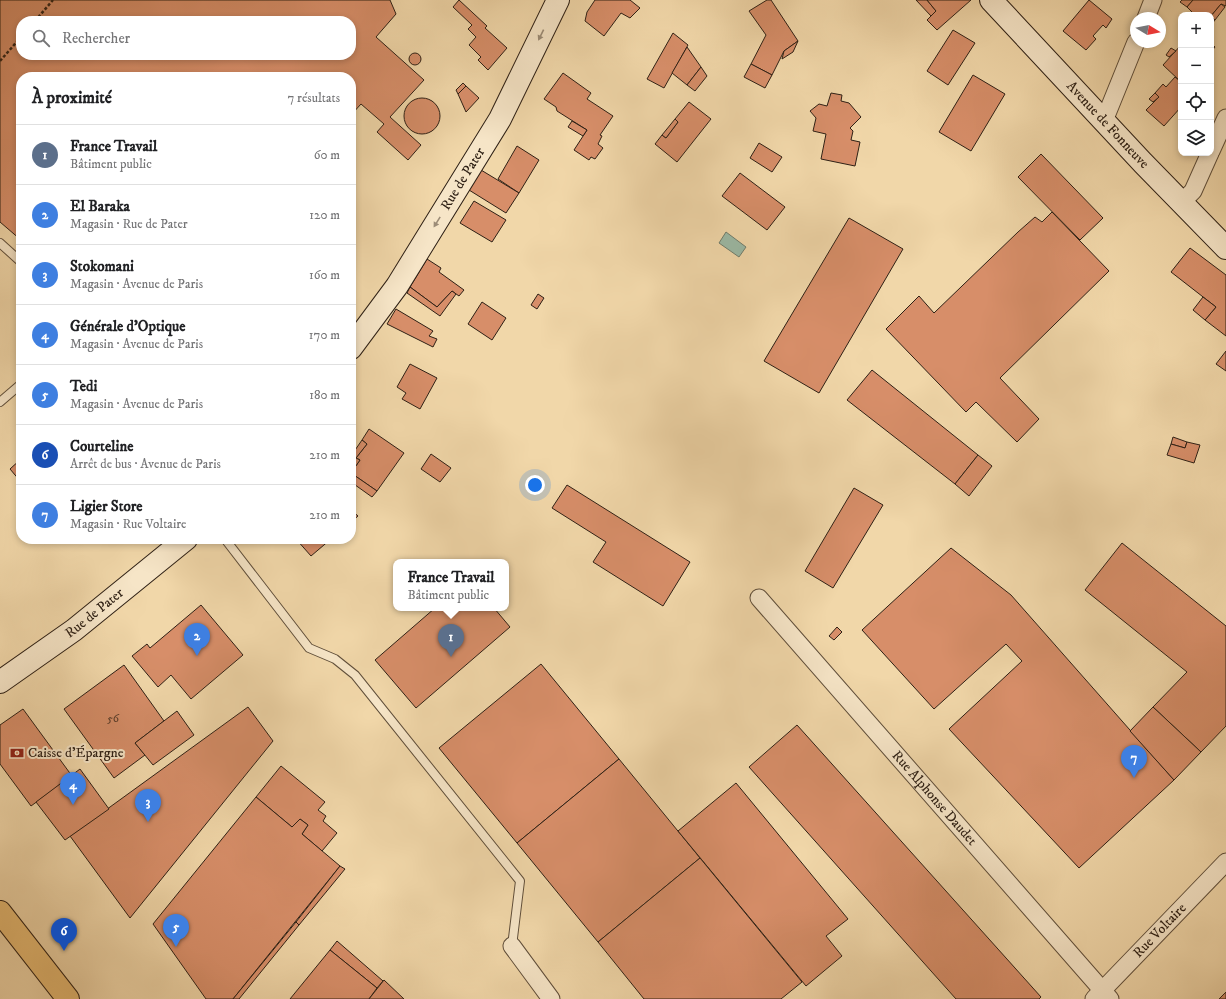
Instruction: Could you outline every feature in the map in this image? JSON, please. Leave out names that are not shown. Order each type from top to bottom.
[{"type":"main road","points":[[0,912],[68,999]]},
{"type":"street","name":"Rue de Pater","points":[[356,341],[397,286],[500,119],[558,0]]},
{"type":"street","name":"Avenue de Fonneuve","points":[[990,0],[1181,203],[1226,248]]},
{"type":"street","points":[[1148,12],[1153,0]]},
{"type":"street","points":[[1104,121],[1134,48]]},
{"type":"street","points":[[1214,144],[1226,118]]},
{"type":"street","points":[[1181,203],[1193,191],[1208,156]]},
{"type":"street","name":"Rue de Pater","points":[[0,682],[74,630],[180,544]]},
{"type":"street","name":"Rue Alphonse Daudet","points":[[759,598],[1102,996]]},
{"type":"street","name":"Rue Voltaire","points":[[1102,996],[1226,862]]},
{"type":"street","points":[[512,946],[551,999]]},
{"type":"lane","points":[[0,243],[16,257]]},
{"type":"lane","points":[[0,402],[16,388]]},
{"type":"lane","points":[[229,544],[309,648],[335,659],[355,675],[520,881],[512,946]]},
{"type":"path","points":[[39,16],[53,0]]},
{"type":"path","points":[[0,61],[16,43]]},
{"type":"shaded area","points":[[726,232],[746,247],[739,257],[719,243]]},
{"type":"building","points":[[0,0],[390,0],[396,14],[376,37],[424,80],[390,117],[421,145],[408,160],[377,132],[384,124],[361,104],[356,110],[356,72],[16,72],[16,236],[0,222]]},
{"type":"building","points":[[459,0],[487,26],[485,28],[507,48],[488,70],[478,60],[481,57],[469,45],[476,37],[468,29],[472,25],[453,7]]},
{"type":"building","points":[[595,0],[630,0],[640,8],[630,18],[621,13],[604,36],[585,21],[587,12]]},
{"type":"building","points":[[767,0],[771,0],[798,41],[784,51],[772,75],[751,64],[766,35],[749,11]]},
{"type":"building","points":[[916,0],[927,0],[936,11],[931,16]]},
{"type":"building","points":[[927,0],[971,0],[937,30],[927,20],[936,11]]},
{"type":"building","points":[[1089,0],[1112,19],[1106,28],[1103,25],[1093,36],[1096,39],[1086,50],[1063,31]]},
{"type":"building","points":[[1182,0],[1193,0],[1187,7],[1180,2]]},
{"type":"building","points":[[1193,0],[1226,0],[1226,6],[1221,4],[1214,12],[1192,12],[1187,7]]},
{"type":"building","points":[[1221,4],[1225,7],[1215,20],[1214,12]]},
{"type":"building","points":[[953,30],[975,43],[948,85],[927,71]]},
{"type":"building","points":[[673,33],[688,45],[664,88],[647,79]]},
{"type":"building","points":[[798,41],[793,52],[782,59],[784,51]]},
{"type":"building","points":[[687,47],[701,67],[687,85],[672,73]]},
{"type":"building","points":[[1171,48],[1176,51],[1169,57],[1166,55]]},
{"type":"building","points":[[1178,48],[1178,79],[1163,65]]},
{"type":"building","points":[[413,53],[417,53],[421,59],[417,65],[413,65],[409,61],[409,57]]},
{"type":"building","points":[[751,64],[772,75],[765,88],[744,77]]},
{"type":"building","points":[[701,67],[707,76],[695,91],[687,85]]},
{"type":"building","points":[[563,73],[591,93],[587,99],[613,116],[600,135],[602,136],[598,144],[603,148],[595,159],[591,157],[589,160],[574,150],[587,130],[557,111],[556,107],[544,99]]},
{"type":"building","points":[[973,75],[1005,94],[971,151],[939,132]]},
{"type":"building","points":[[1175,77],[1178,80],[1178,110],[1164,126],[1146,110],[1159,97],[1155,93],[1163,84],[1166,87]]},
{"type":"building","points":[[463,83],[466,86],[458,94],[456,90]]},
{"type":"building","points":[[466,86],[479,98],[466,112],[458,94]]},
{"type":"building","points":[[831,93],[842,95],[841,101],[849,103],[861,117],[850,128],[853,131],[851,140],[860,142],[855,166],[821,159],[826,134],[813,131],[816,118],[810,111],[819,104],[827,106]]},
{"type":"building","points":[[1155,93],[1159,97],[1153,102],[1149,99]]},
{"type":"building","points":[[422,98],[432,101],[437,106],[440,116],[437,126],[432,131],[422,134],[412,131],[407,126],[404,116],[407,106],[412,101]]},
{"type":"building","points":[[689,102],[711,119],[677,162],[655,144],[662,135],[666,138],[678,122],[675,119]]},
{"type":"building","points":[[675,119],[678,122],[666,138],[662,135]]},
{"type":"building","points":[[572,121],[587,130],[583,136],[568,127]]},
{"type":"building","points":[[759,143],[782,157],[772,172],[750,158]]},
{"type":"building","points":[[517,146],[539,160],[519,193],[498,179]]},
{"type":"building","points":[[1041,154],[1103,218],[1080,240],[1018,177]]},
{"type":"building","points":[[481,170],[519,193],[506,213],[469,190]]},
{"type":"building","points":[[740,173],[785,207],[767,230],[722,196]]},
{"type":"building","points":[[474,201],[506,220],[492,242],[460,223]]},
{"type":"building","points":[[1052,212],[1109,271],[1000,378],[1039,419],[1017,442],[976,402],[966,412],[886,329],[919,296],[934,313],[1035,217],[1042,222]]},
{"type":"building","points":[[849,218],[903,249],[819,393],[764,361]]},
{"type":"building","points":[[1190,248],[1226,275],[1226,336],[1205,320],[1216,307],[1171,272]]},
{"type":"building","points":[[427,259],[441,268],[439,272],[464,290],[459,296],[452,291],[437,307],[410,287]]},
{"type":"building","points":[[410,287],[437,307],[452,291],[456,294],[440,316],[407,293]]},
{"type":"building","points":[[538,294],[544,298],[537,309],[531,305]]},
{"type":"building","points":[[1203,297],[1216,307],[1205,320],[1193,310]]},
{"type":"building","points":[[482,302],[506,318],[492,340],[468,324]]},
{"type":"building","points":[[396,309],[433,331],[429,336],[437,339],[433,347],[387,324]]},
{"type":"building","points":[[1226,351],[1226,371],[1216,364]]},
{"type":"building","points":[[410,364],[437,378],[420,409],[402,399],[406,393],[397,387]]},
{"type":"building","points":[[872,370],[978,455],[955,484],[847,400]]},
{"type":"building","points":[[369,429],[404,453],[377,491],[356,476],[356,466],[360,460],[356,458],[367,444],[362,440]]},
{"type":"building","points":[[1173,437],[1187,442],[1185,448],[1171,444]]},
{"type":"building","points":[[362,440],[367,444],[356,458],[356,449]]},
{"type":"building","points":[[1187,442],[1200,445],[1194,463],[1167,455],[1171,444],[1185,448]]},
{"type":"building","points":[[431,454],[451,468],[440,482],[421,469]]},
{"type":"building","points":[[978,455],[992,466],[969,496],[955,484]]},
{"type":"building","points":[[356,458],[360,460],[356,466]]},
{"type":"building","points":[[16,464],[16,476],[10,469]]},
{"type":"building","points":[[356,476],[377,491],[372,497],[356,486]]},
{"type":"building","points":[[567,485],[690,562],[663,606],[593,562],[606,542],[552,508]]},
{"type":"building","points":[[854,488],[883,505],[833,588],[805,571]]},
{"type":"building","points":[[1122,543],[1226,626],[1226,726],[1201,752],[1153,707],[1187,672],[1085,590]]},
{"type":"building","points":[[300,544],[325,544],[311,556]]},
{"type":"building","points":[[951,548],[1011,595],[1174,780],[1079,868],[949,729],[1022,661],[1006,644],[934,709],[862,630]]},
{"type":"building","points":[[201,605],[243,655],[191,699],[171,675],[158,687],[132,656],[147,644],[150,648]]},
{"type":"building","points":[[432,611],[497,611],[510,627],[416,708],[375,660]]},
{"type":"building","points":[[837,627],[842,632],[834,640],[829,636]]},
{"type":"building","points":[[541,664],[619,759],[517,843],[439,748]]},
{"type":"building","points":[[124,665],[164,721],[135,743],[145,755],[114,778],[64,709]]},
{"type":"building","points":[[248,707],[273,741],[130,918],[70,836]]},
{"type":"building","points":[[1153,707],[1201,752],[1174,780],[1130,731]]},
{"type":"building","points":[[23,709],[72,776],[31,806],[0,764],[0,725]]},
{"type":"building","points":[[177,711],[194,735],[153,765],[135,743]]},
{"type":"building","points":[[797,725],[1041,997],[1039,999],[956,999],[749,767]]},
{"type":"building","points":[[619,759],[700,858],[598,942],[517,843]]},
{"type":"building","points":[[281,766],[325,802],[318,810],[326,816],[323,821],[337,833],[322,851],[302,834],[308,825],[300,819],[292,827],[256,797]]},
{"type":"building","points":[[80,769],[109,809],[65,840],[36,802]]},
{"type":"building","points":[[736,783],[848,919],[826,936],[842,956],[806,986],[678,831]]},
{"type":"building","points":[[256,797],[292,827],[300,819],[308,825],[302,834],[340,866],[233,999],[206,999],[153,924]]},
{"type":"building","points":[[700,858],[802,982],[781,999],[644,999],[598,942]]},
{"type":"building","points":[[340,866],[345,869],[299,925],[296,922]]},
{"type":"building","points":[[296,922],[299,925],[239,999],[233,999]]},
{"type":"building","points":[[337,941],[383,981],[377,988],[330,950]]},
{"type":"building","points":[[330,950],[377,988],[369,999],[290,999]]},
{"type":"building","points":[[384,980],[404,999],[369,999]]},
{"type":"building","points":[[1226,992],[1226,999],[1219,999]]},
{"type":"place","name":"El Baraka","points":[[197,656]]},
{"type":"place","name":"France Travail","points":[[451,657]]},
{"type":"place","name":"Caisse d'Épargne","points":[[17,753]]},
{"type":"place","name":"Ligier Store","points":[[1134,778]]},
{"type":"place","name":"Générale d'Optique","points":[[73,805]]},
{"type":"place","name":"Stokomani","points":[[148,822]]},
{"type":"place","name":"Tedi","points":[[176,947]]},
{"type":"place","name":"Courteline","points":[[64,951]]}]
